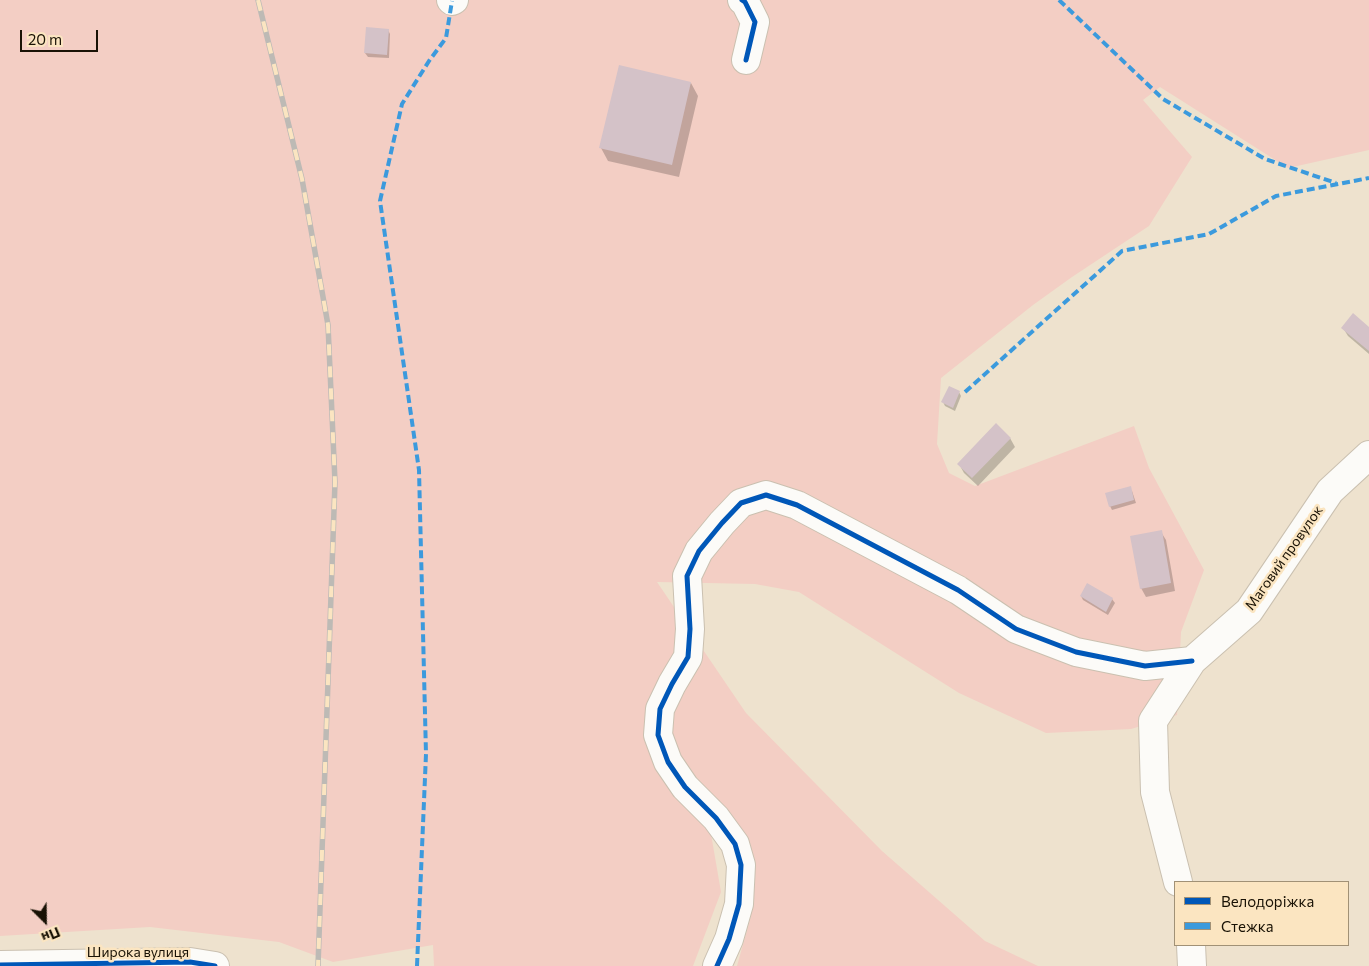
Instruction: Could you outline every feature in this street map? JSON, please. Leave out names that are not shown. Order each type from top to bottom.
[{"type":"street","points":[[742,0],[756,22],[746,60]]},
{"type":"street","name":"Маговий провулок","points":[[1178,881],[1155,792],[1153,721],[1192,661],[1249,611],[1330,491],[1369,454]]},
{"type":"street","points":[[717,966],[729,939],[739,904],[741,865],[735,844],[716,818],[685,787],[668,762],[658,735],[660,709],[688,657],[690,628],[687,576],[699,551],[740,502],[766,495],[797,505],[958,590],[1016,628],[1076,652],[1145,666],[1192,661]]},
{"type":"street","points":[[1191,946],[1192,966]]},
{"type":"street","name":"Широка вулиця","points":[[0,964],[190,962],[215,966]]},
{"type":"shaded area","points":[[0,0],[1369,0],[1369,150],[1288,168],[1160,87],[1143,100],[1192,157],[1149,226],[1033,305],[941,378],[937,444],[949,473],[975,486],[1134,426],[1149,468],[1204,570],[1181,632],[1177,715],[1131,729],[1046,733],[959,693],[799,592],[755,584],[657,582],[746,713],[882,851],[985,941],[1038,966],[737,966],[751,916],[752,861],[711,834],[721,892],[693,966],[434,966],[433,945],[333,962],[279,942],[150,927],[0,936]]},
{"type":"building","points":[[366,27],[389,29],[387,55],[364,53]]},
{"type":"building","points":[[619,65],[691,82],[672,165],[599,148]]},
{"type":"building","points":[[1353,313],[1369,327],[1369,351],[1341,328]]},
{"type":"building","points":[[949,386],[960,391],[953,408],[941,402]]},
{"type":"building","points":[[996,423],[1011,438],[972,478],[957,464]]},
{"type":"building","points":[[1131,486],[1134,500],[1109,507],[1105,493]]},
{"type":"building","points":[[1162,530],[1171,583],[1140,589],[1130,536]]},
{"type":"building","points":[[1087,583],[1113,598],[1106,612],[1080,596]]},
{"type":"railway","points":[[258,0],[302,179],[328,325],[335,482],[318,966]]},
{"type":"marked path","points":[[1059,0],[1163,99],[1265,159],[1336,183]]},
{"type":"marked path","points":[[417,966],[426,754],[419,470],[380,201],[402,104],[446,38],[452,1]]},
{"type":"marked path","points":[[965,392],[1122,251],[1209,234],[1276,196],[1369,178]]},
{"type":"cycle path","points":[[742,0],[745,2],[755,22],[746,60]]},
{"type":"cycle path","points":[[717,966],[729,939],[739,904],[741,865],[735,844],[716,818],[685,787],[668,762],[658,735],[660,709],[688,657],[690,629],[687,576],[699,551],[741,503],[766,495],[797,505],[958,590],[1016,629],[1076,652],[1145,666],[1192,661]]},
{"type":"cycle path","points":[[0,965],[190,962],[215,966]]}]
